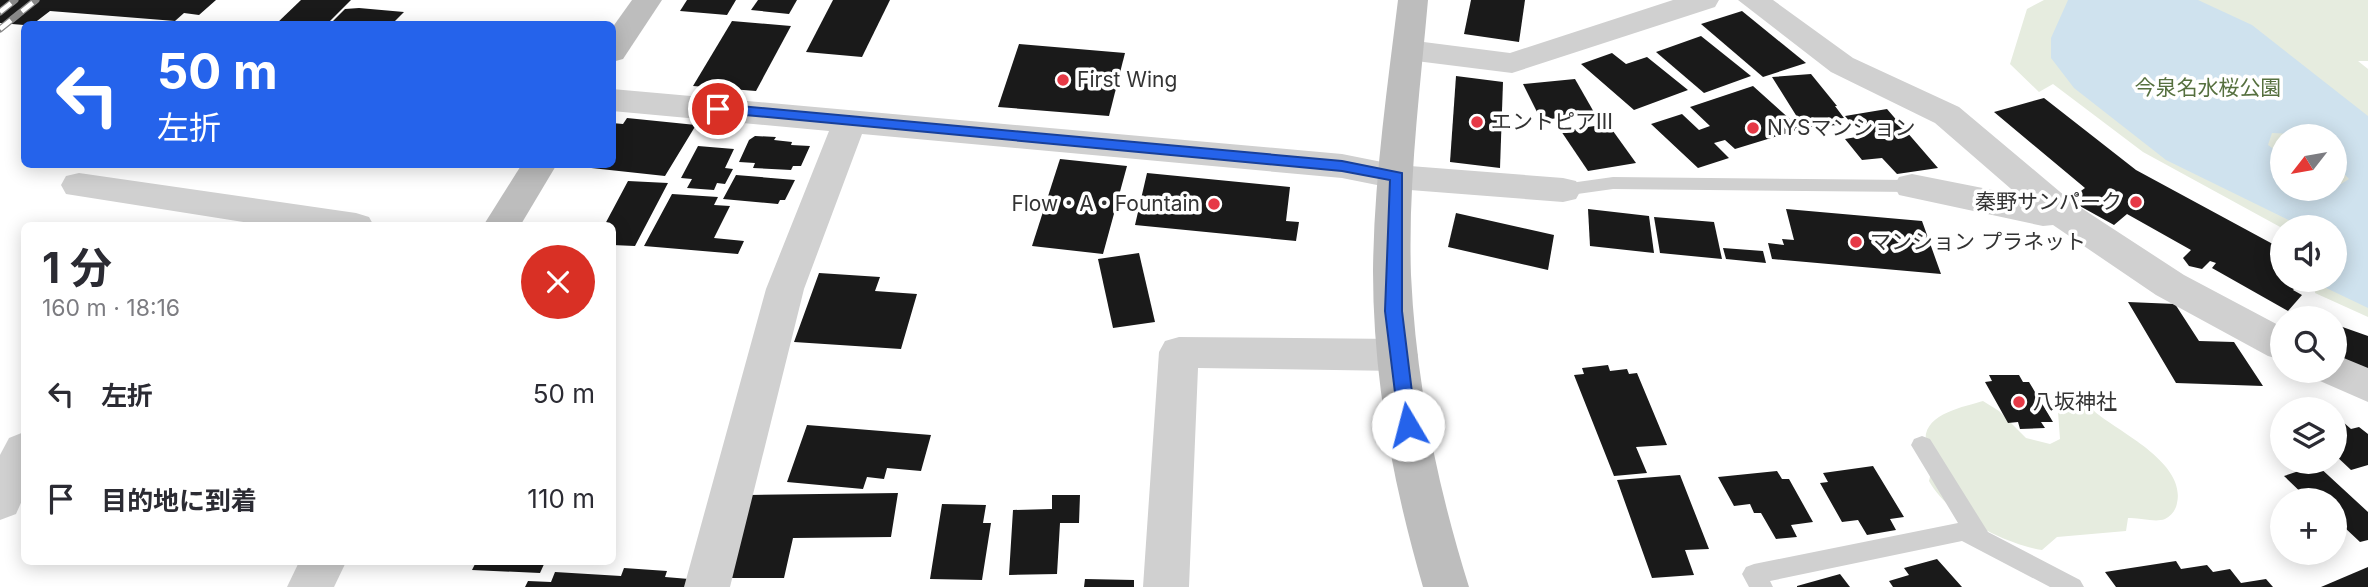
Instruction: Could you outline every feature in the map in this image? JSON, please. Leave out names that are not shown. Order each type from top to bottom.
[{"type":"street","points":[[616,46],[647,0]]},
{"type":"street","points":[[1413,0],[1397,177],[1394,311],[1411,445],[1446,587]]},
{"type":"street","points":[[1408,50],[1512,62],[1704,0]]},
{"type":"street","points":[[1753,0],[1842,65],[1947,115],[2059,211],[2170,285],[2270,339]]},
{"type":"street","points":[[616,100],[1342,166],[1397,177],[1563,190]]},
{"type":"street","points":[[707,587],[785,289],[849,120]]},
{"type":"street","points":[[504,222],[537,168]]},
{"type":"street","points":[[79,185],[253,219],[297,222]]},
{"type":"street","points":[[1912,186],[2043,213],[2059,211]]},
{"type":"street","points":[[1166,587],[1179,352],[1398,355]]},
{"type":"street","points":[[2347,376],[2368,386]]},
{"type":"street","points":[[0,500],[21,456]]},
{"type":"street","points":[[310,587],[321,565]]},
{"type":"lane","points":[[1563,190],[1613,183],[1912,186]]},
{"type":"lane","points":[[1922,445],[1980,539]]},
{"type":"lane","points":[[1761,587],[1754,574],[1964,531],[2072,587]]},
{"type":"green space","name":"今泉名水桜公園","points":[[2044,0],[2368,0],[2368,61],[2358,61],[2368,69],[2368,317],[2315,293],[2347,292],[2347,215],[2270,215],[2270,221],[2143,152],[2053,84],[2039,92],[2010,64],[2027,9]]},
{"type":"green space","points":[[2074,397],[2087,403],[2163,463],[2172,475],[2177,489],[2176,506],[2169,516],[2156,520],[2128,518],[2126,531],[2057,537],[2042,550],[2011,541],[1978,526],[1949,505],[1929,481],[1931,467],[1926,433],[1930,425],[1946,413],[1983,401],[1999,411],[2026,438],[2050,444],[2060,439],[2058,412],[2061,398]]},
{"type":"water","name":"今泉名水桜公園","points":[[2068,0],[2198,0],[2252,25],[2368,116],[2368,308],[2335,292],[2347,292],[2347,215],[2278,215],[2166,160],[2074,88],[2051,58],[2051,38]]},
{"type":"building","points":[[0,0],[216,0],[199,15],[184,13],[175,21],[50,11],[37,21],[21,21],[21,25],[0,23]]},
{"type":"building","points":[[301,0],[351,0],[330,21],[279,21]]},
{"type":"building","points":[[687,0],[736,0],[727,15],[680,11]]},
{"type":"building","points":[[758,0],[797,0],[789,14],[751,10]]},
{"type":"building","points":[[833,0],[890,0],[862,57],[806,52]]},
{"type":"building","points":[[1471,0],[1525,0],[1519,42],[1464,34]]},
{"type":"building","points":[[345,9],[404,12],[395,21],[333,21]]},
{"type":"building","points":[[1742,11],[1806,63],[1763,77],[1701,24]]},
{"type":"building","points":[[732,21],[791,26],[756,91],[693,86]]},
{"type":"building","points":[[1701,36],[1751,76],[1704,93],[1656,52]]},
{"type":"building","name":"First Wing","points":[[1019,44],[1125,53],[1109,116],[998,107]]},
{"type":"building","points":[[1612,53],[1626,64],[1647,57],[1688,90],[1634,110],[1581,64]]},
{"type":"building","points":[[1811,74],[1844,118],[1833,119],[1837,125],[1804,128],[1772,77]]},
{"type":"building","name":"エントピアⅢ","points":[[1456,76],[1503,82],[1500,168],[1450,162]]},
{"type":"building","points":[[1575,79],[1595,114],[1541,120],[1523,84]]},
{"type":"building","name":"NYSマンション","points":[[1753,86],[1801,129],[1735,149],[1725,140],[1714,143],[1729,158],[1698,168],[1651,124],[1682,114],[1699,130],[1710,126],[1690,107]]},
{"type":"building","name":"秦野サンパーク","points":[[2044,98],[2136,170],[2270,243],[2270,292],[2297,292],[2302,295],[2292,306],[2279,306],[2212,268],[2216,263],[2210,261],[2202,269],[2189,266],[2183,258],[2191,250],[2127,214],[2114,225],[2078,205],[2074,196],[2085,188],[1994,112]]},
{"type":"building","points":[[1887,109],[1938,168],[1897,174],[1882,158],[1862,160],[1845,139],[1862,136],[1845,116]]},
{"type":"building","points":[[627,118],[696,125],[665,176],[591,168],[616,168],[616,123],[623,124]]},
{"type":"building","points":[[1608,124],[1636,163],[1588,171],[1561,131]]},
{"type":"building","points":[[755,136],[776,137],[774,140],[792,142],[791,145],[810,146],[801,166],[793,166],[791,170],[753,168],[755,163],[739,162],[749,140]]},
{"type":"building","points":[[698,146],[734,149],[725,168],[733,169],[725,184],[717,183],[714,190],[687,188],[692,179],[681,178]]},
{"type":"building","points":[[1060,159],[1127,166],[1103,254],[1032,246]]},
{"type":"building","name":"Flow・A・Fountain","points":[[1147,173],[1290,187],[1286,221],[1299,222],[1296,241],[1135,225]]},
{"type":"building","points":[[736,175],[795,180],[785,200],[780,200],[778,204],[723,199]]},
{"type":"building","points":[[628,181],[668,183],[635,246],[616,245],[616,222],[606,222]]},
{"type":"building","points":[[672,194],[718,197],[714,205],[730,206],[714,238],[744,241],[738,254],[644,246]]},
{"type":"building","points":[[1588,209],[1649,216],[1654,253],[1590,246]]},
{"type":"building","name":"マンション プラネット","points":[[1786,209],[1922,221],[1941,274],[1772,259],[1768,243],[1784,245],[1782,239],[1794,240]]},
{"type":"building","points":[[1456,213],[1554,235],[1548,270],[1448,247]]},
{"type":"building","points":[[1654,217],[1714,222],[1722,259],[1660,253]]},
{"type":"building","points":[[1723,248],[1763,251],[1766,263],[1726,259]]},
{"type":"building","points":[[1139,253],[1155,322],[1113,328],[1098,259]]},
{"type":"building","points":[[819,273],[880,277],[875,291],[917,294],[901,349],[794,342]]},
{"type":"building","points":[[2128,302],[2175,304],[2199,341],[2234,342],[2263,386],[2176,383]]},
{"type":"building","points":[[2347,329],[2368,336],[2368,371],[2347,361]]},
{"type":"building","points":[[1608,365],[1610,371],[1627,369],[1629,374],[1637,373],[1667,445],[1636,447],[1647,473],[1614,476],[1574,375],[1584,374],[1582,368]]},
{"type":"building","name":"八坂神社","points":[[1989,375],[2019,375],[2023,382],[2029,382],[2053,422],[2041,422],[2045,428],[2020,429],[2018,422],[2008,423],[1985,382],[1992,381]]},
{"type":"building","points":[[807,425],[931,435],[921,471],[887,468],[884,479],[867,477],[863,489],[787,482]]},
{"type":"building","points":[[2347,425],[2351,429],[2359,427],[2368,434],[2368,465],[2351,470],[2347,466]]},
{"type":"building","points":[[1873,466],[1904,517],[1890,519],[1896,530],[1867,535],[1858,520],[1842,522],[1820,483],[1828,482],[1823,473]]},
{"type":"building","points":[[1777,471],[1782,479],[1789,479],[1813,522],[1791,525],[1797,537],[1776,539],[1761,513],[1754,513],[1750,504],[1734,506],[1718,477]]},
{"type":"building","points":[[2327,474],[2342,488],[2296,488],[2284,476]]},
{"type":"building","points":[[1680,475],[1709,549],[1685,550],[1694,575],[1652,578],[1617,480]]},
{"type":"building","points":[[898,493],[891,537],[793,538],[784,578],[728,578],[749,495]]},
{"type":"building","points":[[2347,493],[2368,512],[2368,540],[2360,542],[2347,530]]},
{"type":"building","points":[[1052,495],[1080,495],[1079,523],[1060,523],[1057,574],[1009,575],[1013,510],[1052,509]]},
{"type":"building","points":[[942,504],[986,505],[983,523],[991,523],[982,580],[930,579]]},
{"type":"building","points":[[1937,559],[1962,587],[1893,587],[1889,581],[1909,575],[1904,568]]},
{"type":"building","points":[[2176,561],[2181,569],[2207,565],[2213,572],[2230,569],[2241,583],[2266,579],[2273,587],[2116,587],[2105,572]]},
{"type":"building","points":[[474,565],[544,565],[540,573],[472,570]]},
{"type":"building","points":[[2368,567],[2368,587],[2321,587]]},
{"type":"building","points":[[624,568],[667,571],[665,577],[689,579],[686,587],[525,587],[528,581],[551,582],[555,572],[621,576]]},
{"type":"building","points":[[1840,574],[1850,587],[1797,587],[1797,586]]},
{"type":"building","points":[[1085,579],[1134,580],[1134,587],[1084,587]]},
{"type":"railway","points":[[0,12],[15,0]]},
{"type":"railway","points":[[0,29],[36,0]]},
{"type":"place","name":"First Wing","points":[[1063,80]]},
{"type":"place","name":"エントピアⅢ","points":[[1477,122]]},
{"type":"place","name":"NYSマンション","points":[[1753,128]]},
{"type":"place","name":"秦野サンパーク","points":[[2136,202]]},
{"type":"place","name":"Flow・A・Fountain","points":[[1214,204]]},
{"type":"place","name":"マンション プラネット","points":[[1856,242]]},
{"type":"place","name":"八坂神社","points":[[2019,402]]},
{"type":"route","points":[[718,109],[1342,166],[1397,177],[1394,311],[1408,425]]}]
